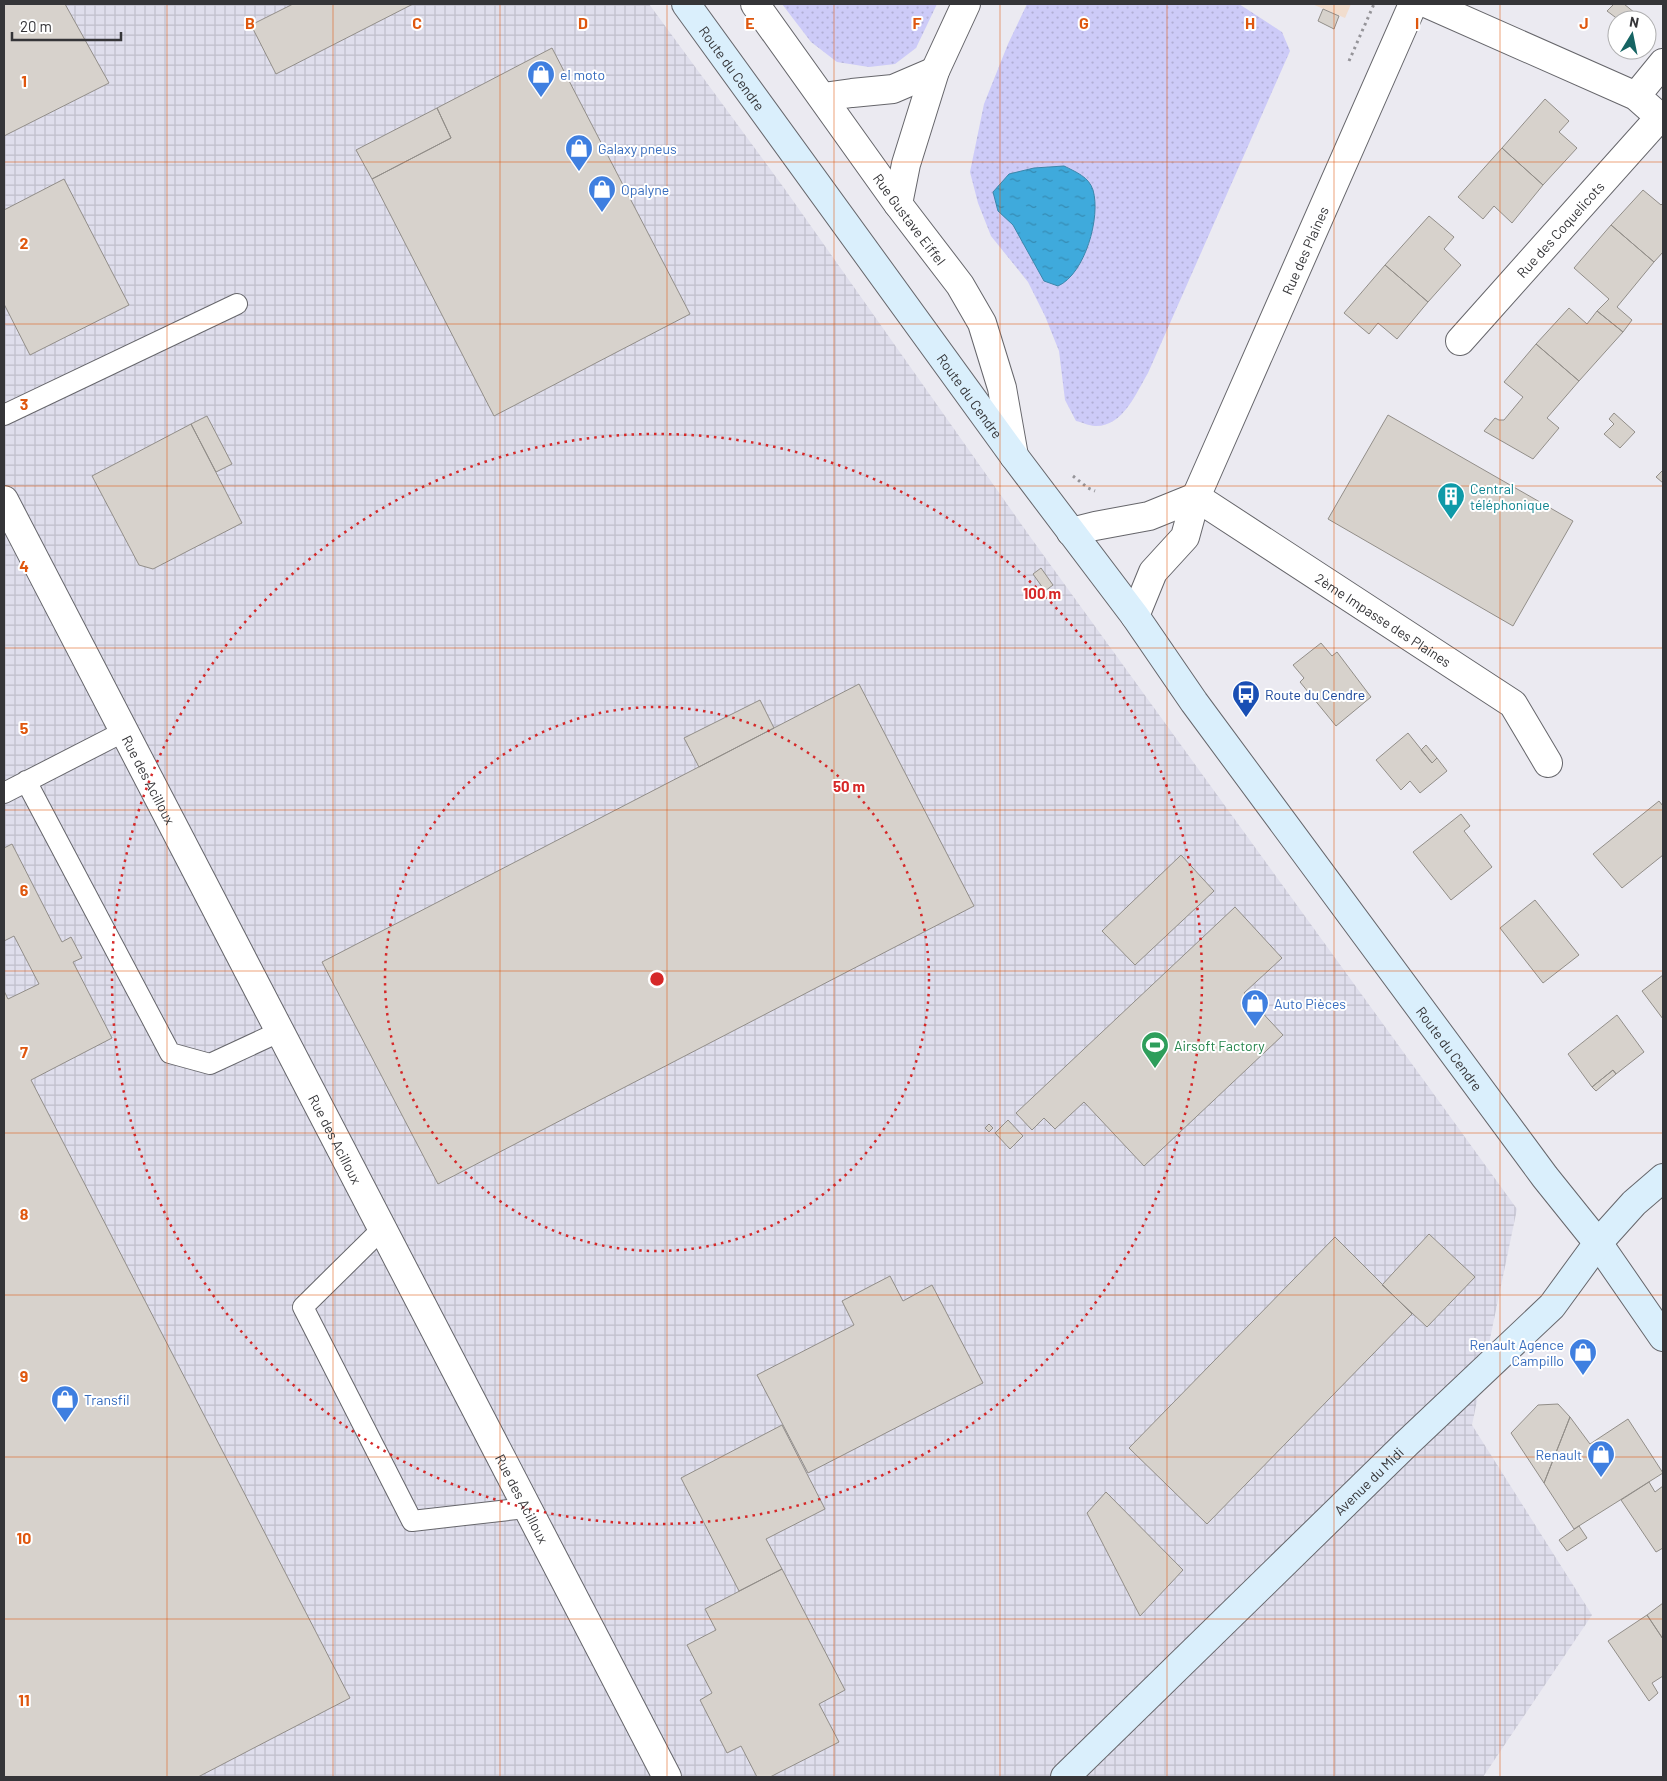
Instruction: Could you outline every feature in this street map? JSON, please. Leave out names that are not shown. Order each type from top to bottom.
[{"type":"main road","name":"Route du Cendre","points":[[686,4],[1014,456],[1135,616],[1194,702],[1545,1177],[1598,1243],[1663,1337]]},
{"type":"main road","name":"Avenue du Midi","points":[[1065,1777],[1392,1457],[1552,1306],[1598,1243],[1634,1203],[1663,1178]]},
{"type":"street","name":"Rue Gustave Eiffel","points":[[755,4],[898,204],[960,285],[982,324],[1002,388],[1014,456]]},
{"type":"street","points":[[898,204],[906,164],[935,71],[966,4]]},
{"type":"street","name":"Rue des Plaines","points":[[1135,616],[1152,572],[1185,537],[1196,496],[1413,4]]},
{"type":"street","name":"Rue des Coquelicots","points":[[1428,4],[1636,96],[1662,118],[1460,341]]},
{"type":"street","points":[[1636,96],[1663,63]]},
{"type":"street","points":[[823,97],[852,92],[893,89],[935,71]]},
{"type":"street","points":[[1071,532],[1149,516],[1196,496]]},
{"type":"street","name":"2ème Impasse des Plaines","points":[[1196,496],[1513,704],[1548,763]]},
{"type":"street","name":"Rue des Acilloux","points":[[4,500],[667,1777]]},
{"type":"lane","points":[[4,415],[237,304]]},
{"type":"lane","points":[[4,792],[123,732]]},
{"type":"lane","points":[[26,782],[170,1053],[210,1064],[279,1032]]},
{"type":"lane","points":[[382,1229],[303,1307],[412,1521],[526,1508]]},
{"type":"path","points":[[1346,68],[1374,4]]},
{"type":"path","points":[[1068,472],[1088,488],[1103,494]]},
{"type":"shaded area","points":[[4,4],[649,4],[784,188],[1031,538],[1517,1209],[1472,1425],[1592,1615],[1483,1777],[4,1777]]},
{"type":"shaded area","points":[[782,4],[937,4],[916,48],[895,64],[869,67],[837,62],[811,42]]},
{"type":"shaded area","points":[[1027,4],[1239,4],[1282,32],[1290,51],[1148,373],[1128,407],[1121,415],[1105,425],[1093,426],[1076,421],[1065,400],[1059,351],[1045,316],[1028,282],[991,236],[978,203],[970,172],[984,104],[1008,44]]},
{"type":"shaded area","points":[[1312,4],[1351,4],[1345,18]]},
{"type":"water","points":[[1064,166],[1082,175],[1091,185],[1095,201],[1095,215],[1089,244],[1083,257],[1068,280],[1058,286],[1044,281],[1013,225],[998,211],[993,192],[1009,174],[1034,168]]},
{"type":"building","points":[[4,4],[65,4],[109,83],[4,136]]},
{"type":"building","points":[[293,4],[413,4],[276,74],[251,25]]},
{"type":"building","points":[[1614,4],[1624,4],[1631,10],[1608,10]]},
{"type":"building","points":[[1323,9],[1339,16],[1334,29],[1318,21]]},
{"type":"building","points":[[552,48],[690,314],[494,416],[372,179],[451,138],[437,108]]},
{"type":"building","points":[[1545,99],[1569,121],[1559,132],[1577,148],[1543,185],[1502,148]]},
{"type":"building","points":[[437,108],[451,138],[372,179],[356,150]]},
{"type":"building","points":[[1502,148],[1543,185],[1512,223],[1494,206],[1483,219],[1458,197]]},
{"type":"building","points":[[64,179],[129,305],[30,355],[4,304],[4,210]]},
{"type":"building","points":[[1643,190],[1661,205],[1663,203],[1663,252],[1654,262],[1611,225]]},
{"type":"building","points":[[1429,216],[1454,237],[1444,249],[1461,265],[1428,302],[1385,265]]},
{"type":"building","points":[[1611,225],[1654,262],[1617,307],[1632,320],[1623,332],[1597,311],[1609,299],[1574,268]]},
{"type":"building","points":[[1385,265],[1428,302],[1397,339],[1378,323],[1369,334],[1344,313]]},
{"type":"building","points":[[1569,308],[1587,324],[1597,311],[1623,332],[1579,381],[1536,344]]},
{"type":"building","points":[[1536,344],[1579,381],[1547,418],[1559,428],[1533,459],[1484,431],[1495,418],[1504,420],[1523,397],[1504,382]]},
{"type":"building","points":[[1614,413],[1635,432],[1620,448],[1604,434],[1614,424],[1609,419]]},
{"type":"building","name":"Central téléphonique","points":[[1388,415],[1573,521],[1513,626],[1328,519]]},
{"type":"building","points":[[207,416],[232,464],[216,472],[191,424]]},
{"type":"building","points":[[191,424],[242,523],[153,569],[139,565],[92,476]]},
{"type":"building","points":[[1663,470],[1663,483],[1656,477]]},
{"type":"building","points":[[1041,568],[1053,585],[1045,591],[1033,574]]},
{"type":"building","points":[[1321,643],[1332,656],[1337,652],[1371,697],[1336,726],[1300,682],[1304,678],[1293,665]]},
{"type":"building","points":[[859,684],[974,906],[438,1184],[322,962]]},
{"type":"building","points":[[760,700],[774,728],[699,767],[684,738]]},
{"type":"building","points":[[1408,733],[1432,763],[1437,758],[1447,771],[1420,793],[1410,781],[1401,790],[1376,760]]},
{"type":"building","points":[[1426,745],[1437,758],[1432,763],[1421,750]]},
{"type":"building","points":[[1659,801],[1663,806],[1663,855],[1622,888],[1593,854]]},
{"type":"building","points":[[1461,814],[1470,826],[1464,831],[1492,867],[1451,900],[1413,852]]},
{"type":"building","points":[[12,844],[62,942],[71,937],[82,958],[73,962],[112,1038],[31,1080],[350,1698],[198,1777],[4,1777],[4,991],[8,999],[39,984],[14,936],[4,941],[4,848]]},
{"type":"building","points":[[1181,855],[1214,891],[1135,965],[1102,931]]},
{"type":"building","points":[[1535,900],[1579,955],[1543,983],[1500,928]]},
{"type":"building","name":"Airsoft Factory","points":[[1235,907],[1282,958],[1244,993],[1283,1035],[1144,1166],[1084,1102],[1055,1129],[1044,1118],[1032,1130],[1016,1113]]},
{"type":"building","points":[[1663,975],[1663,1019],[1642,991]]},
{"type":"building","points":[[1617,1015],[1644,1052],[1616,1074],[1613,1070],[1592,1087],[1568,1054]]},
{"type":"building","points":[[1613,1070],[1616,1074],[1596,1091],[1592,1087]]},
{"type":"building","points":[[1008,1120],[1023,1136],[1010,1149],[995,1133]]},
{"type":"building","points":[[989,1124],[993,1128],[989,1132],[985,1128]]},
{"type":"building","points":[[1429,1234],[1475,1277],[1427,1327],[1382,1285]]},
{"type":"building","points":[[1335,1237],[1412,1314],[1207,1524],[1129,1448]]},
{"type":"building","points":[[890,1276],[903,1301],[932,1285],[983,1383],[808,1473],[757,1375],[854,1325],[842,1301]]},
{"type":"building","points":[[1558,1404],[1570,1417],[1544,1483],[1511,1433],[1538,1405]]},
{"type":"building","name":"Renault","points":[[1570,1417],[1590,1444],[1628,1419],[1663,1473],[1574,1529],[1544,1483]]},
{"type":"building","points":[[782,1425],[825,1509],[766,1539],[782,1569],[739,1591],[681,1478]]},
{"type":"building","points":[[1649,1482],[1655,1492],[1663,1486],[1663,1548],[1656,1552],[1621,1500]]},
{"type":"building","points":[[1106,1492],[1183,1570],[1140,1616],[1087,1513]]},
{"type":"building","points":[[1579,1526],[1587,1538],[1567,1551],[1559,1540]]},
{"type":"building","points":[[782,1569],[845,1690],[819,1704],[839,1742],[770,1777],[757,1777],[741,1746],[727,1753],[700,1700],[712,1693],[687,1645],[716,1630],[705,1609]]},
{"type":"building","points":[[1663,1603],[1663,1639],[1647,1615]]},
{"type":"building","points":[[1647,1615],[1663,1639],[1663,1676],[1652,1683],[1658,1693],[1649,1701],[1608,1641]]},
{"type":"place","name":"el moto","points":[[541,98]]},
{"type":"place","name":"Galaxy pneus","points":[[579,172]]},
{"type":"place","name":"Opalyne","points":[[602,213]]},
{"type":"place","name":"Central téléphonique","points":[[1451,520]]},
{"type":"place","name":"Route du Cendre","points":[[1246,718]]},
{"type":"place","name":"Auto Pièces","points":[[1255,1027]]},
{"type":"place","name":"Airsoft Factory","points":[[1155,1069]]},
{"type":"place","name":"Renault Agence Campillo","points":[[1583,1376]]},
{"type":"place","name":"Transfil","points":[[65,1423]]},
{"type":"place","name":"Renault","points":[[1601,1478]]}]
